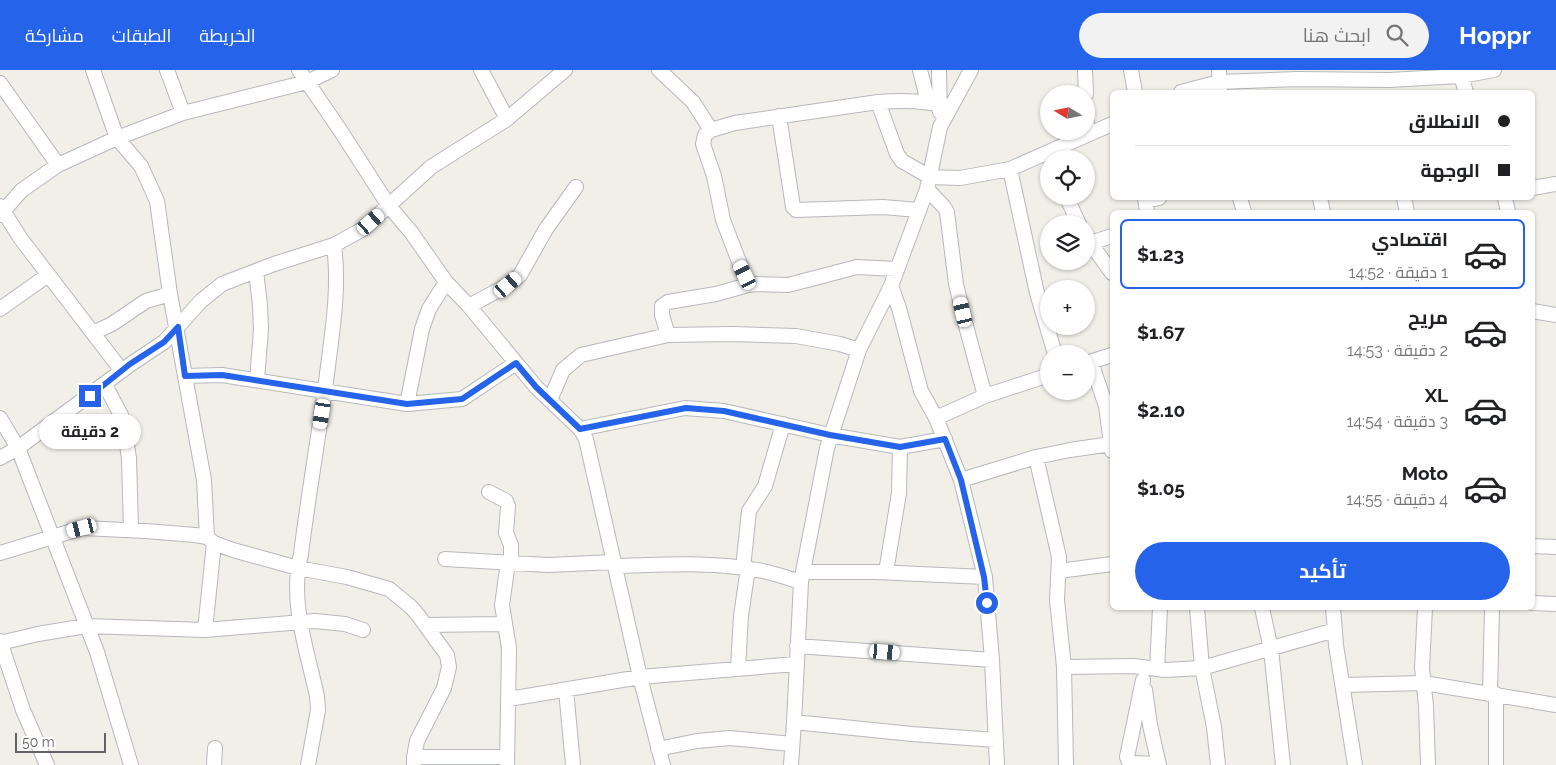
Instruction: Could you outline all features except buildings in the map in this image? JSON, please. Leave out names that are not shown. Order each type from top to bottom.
[{"type":"street","points":[[93,70],[117,138],[141,166],[157,201],[170,294],[178,327],[204,480],[210,540],[205,630]]},
{"type":"street","points":[[168,70],[183,113]]},
{"type":"street","points":[[299,70],[389,206],[411,232],[446,282],[469,306],[516,363],[580,429],[586,439],[640,677],[663,765]]},
{"type":"street","points":[[122,371],[21,240],[1,210],[22,190],[58,165],[117,138],[183,113],[307,82],[332,70]]},
{"type":"street","points":[[481,70],[507,119]]},
{"type":"street","points":[[0,458],[18,448],[164,342],[201,301],[222,284],[334,245],[363,229],[431,167],[507,119],[565,70]]},
{"type":"street","points":[[659,70],[693,102],[711,130]]},
{"type":"street","points":[[920,70],[940,104]]},
{"type":"street","points":[[790,765],[802,577],[830,435],[859,350],[891,286],[929,183],[940,127],[939,70]]},
{"type":"street","points":[[940,104],[971,70]]},
{"type":"street","points":[[1085,70],[1086,85]]},
{"type":"street","points":[[1131,70],[1134,90]]},
{"type":"street","points":[[1188,90],[1219,81],[1298,86],[1320,75],[1396,80],[1494,70]]},
{"type":"street","points":[[1460,73],[1465,90]]},
{"type":"street","points":[[0,83],[58,165]]},
{"type":"street","points":[[748,285],[723,220],[714,176],[703,144],[705,135],[711,130],[734,124],[878,102],[900,100],[940,104]]},
{"type":"street","points":[[878,102],[896,154],[929,183],[947,212],[956,284],[985,396]]},
{"type":"street","points":[[779,116],[793,208],[796,210],[883,208],[918,210]]},
{"type":"street","points":[[1095,132],[1110,125]]},
{"type":"street","points":[[1061,150],[1079,140]]},
{"type":"street","points":[[929,183],[1010,169],[1040,160]]},
{"type":"street","points":[[1010,169],[1035,285],[1052,345]]},
{"type":"street","points":[[1535,188],[1556,184]]},
{"type":"street","points":[[469,306],[508,285],[520,275],[546,229],[576,187]]},
{"type":"street","points":[[1095,239],[1110,236]]},
{"type":"street","points":[[308,765],[318,710],[317,696],[298,610],[298,568],[326,390],[337,277],[334,245]]},
{"type":"street","points":[[1095,250],[1110,270]]},
{"type":"street","points":[[668,335],[662,315],[662,306],[668,302],[716,294],[748,285],[788,285],[856,267],[896,269]]},
{"type":"street","points":[[256,271],[261,329],[257,380]]},
{"type":"street","points":[[0,309],[48,275]]},
{"type":"street","points":[[407,404],[424,322],[429,309],[446,282]]},
{"type":"street","points":[[891,286],[899,308],[921,391],[936,418],[961,480],[984,577],[992,660],[998,765]]},
{"type":"street","points":[[93,333],[112,324],[146,301],[170,294]]},
{"type":"street","points":[[1535,311],[1556,314]]},
{"type":"street","points":[[550,400],[564,370],[581,355],[668,335],[733,334],[796,336],[840,344],[859,350]]},
{"type":"street","points":[[1095,361],[1110,356]]},
{"type":"street","points":[[185,376],[222,375],[407,404],[462,399],[516,363]]},
{"type":"street","points":[[936,418],[985,396],[1040,377]]},
{"type":"street","points":[[1095,380],[1106,406],[1110,433]]},
{"type":"street","points":[[105,385],[121,415],[124,425],[129,458],[131,530]]},
{"type":"street","points":[[580,429],[686,408],[724,411],[830,435],[900,447],[945,439]]},
{"type":"street","points":[[0,418],[18,448],[97,652],[131,765]]},
{"type":"street","points":[[738,668],[749,511],[765,486],[783,424]]},
{"type":"street","points":[[886,572],[900,493],[900,447]]},
{"type":"street","points":[[961,480],[1036,457],[1070,450],[1110,447]]},
{"type":"street","points":[[1036,457],[1058,546],[1056,600],[1064,667],[1066,765]]},
{"type":"street","points":[[0,553],[82,528],[195,534],[233,550],[298,568],[347,577],[389,589],[411,607],[425,624],[447,655],[449,667],[444,688],[416,741],[414,761],[507,761],[509,648],[502,604],[509,562],[510,545],[506,533],[508,506],[506,502],[489,492]]},
{"type":"street","points":[[1535,546],[1556,547]]},
{"type":"street","points":[[445,559],[548,565],[694,565],[746,568],[802,577],[886,572],[984,577]]},
{"type":"street","points":[[1058,571],[1110,564]]},
{"type":"street","points":[[1535,603],[1556,604]]},
{"type":"street","points":[[1157,669],[1160,610]]},
{"type":"street","points":[[1198,610],[1202,668],[1214,727],[1218,765]]},
{"type":"street","points":[[1262,610],[1271,649],[1283,765]]},
{"type":"street","points":[[1333,610],[1355,765]]},
{"type":"street","points":[[1425,610],[1422,668],[1426,700],[1428,765]]},
{"type":"street","points":[[1492,610],[1496,765]]},
{"type":"street","points":[[47,765],[23,710],[0,642],[86,626],[205,630],[301,622],[327,622],[346,624],[363,630]]},
{"type":"street","points":[[425,624],[504,624]]},
{"type":"street","points":[[1142,674],[1157,669],[1202,668],[1335,630]]},
{"type":"street","points":[[797,646],[992,660]]},
{"type":"street","points":[[509,699],[640,677],[796,664]]},
{"type":"street","points":[[1064,667],[1133,666],[1142,674],[1150,725],[1159,764],[1133,763],[1129,762],[1127,758],[1142,674]]},
{"type":"street","points":[[1343,686],[1424,683],[1556,705]]},
{"type":"street","points":[[566,690],[573,765]]},
{"type":"street","points":[[794,722],[996,740]]},
{"type":"street","points":[[658,749],[697,741],[730,738],[792,744]]},
{"type":"street","points":[[214,765],[215,748]]},
{"type":"route","points":[[90,396],[130,364],[164,342],[178,327],[185,376],[222,375],[407,404],[462,399],[516,363],[536,387],[580,429],[686,408],[724,411],[830,435],[900,447],[945,439],[961,480],[984,577],[987,603]]}]
